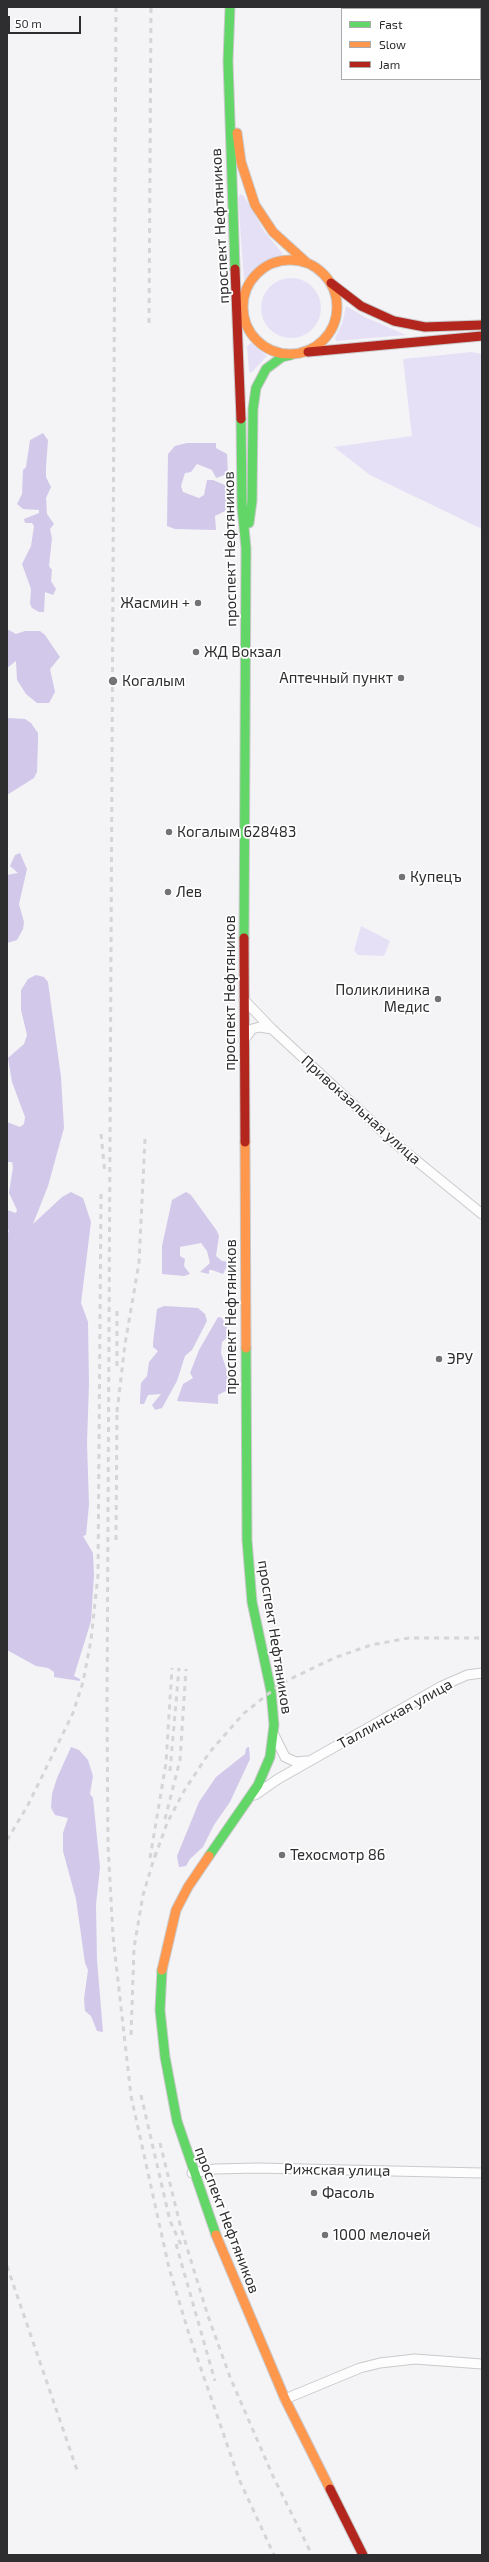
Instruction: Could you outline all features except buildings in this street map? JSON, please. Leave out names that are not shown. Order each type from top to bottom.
[{"type":"main road","name":"проспект Нефтяников","points":[[230,7],[228,61],[235,271],[240,350],[242,507],[246,548],[244,1040],[247,1547],[252,1602],[273,1702],[274,1735],[266,1768],[247,1801],[182,1899],[170,1927],[163,1961],[160,2010],[165,2057],[177,2122],[192,2173],[211,2224],[285,2399],[363,2555]]},
{"type":"main road","points":[[228,61],[241,162],[250,192],[264,219],[273,232],[330,282],[362,306],[394,321],[425,327],[482,325]]},
{"type":"main road","points":[[240,350],[248,287],[264,268],[288,261],[312,266]]},
{"type":"main road","points":[[235,271],[248,328],[259,342],[275,352],[296,354],[320,343],[332,329],[337,305],[330,282]]},
{"type":"main road","points":[[246,548],[252,501],[253,409],[256,388],[266,369],[282,357],[296,354],[482,336]]},
{"type":"street","name":"Привокзальная улица","points":[[244,1000],[272,1029],[396,1144],[482,1214]]},
{"type":"street","points":[[244,1040],[252,1029],[272,1029]]},
{"type":"street","name":"Таллинская улица","points":[[247,1801],[278,1779],[454,1680],[482,1673]]},
{"type":"street","points":[[274,1735],[285,1757],[296,1762],[310,1761]]},
{"type":"street","name":"Рижская улица","points":[[192,2173],[214,2169],[251,2168],[482,2173]]},
{"type":"street","points":[[285,2399],[360,2368],[386,2362],[416,2359],[482,2364]]},
{"type":"shaded area","points":[[240,194],[244,196],[264,231],[283,254],[262,263],[244,280],[238,198]]},
{"type":"shaded area","points":[[291,278],[308,283],[316,291],[321,308],[316,325],[308,333],[291,338],[274,333],[266,325],[261,308],[266,291],[274,283]]},
{"type":"shaded area","points":[[346,306],[367,318],[406,335],[336,341],[335,338],[342,324]]},
{"type":"shaded area","points":[[251,343],[267,356],[251,373],[249,371],[247,346]]},
{"type":"shaded area","points":[[472,352],[482,354],[482,529],[370,475],[334,447],[412,436],[403,359]]},
{"type":"shaded area","points":[[43,433],[48,440],[46,477],[51,487],[46,498],[47,514],[54,524],[50,529],[52,538],[49,566],[52,570],[51,581],[56,589],[53,595],[45,592],[44,612],[39,612],[32,608],[30,604],[31,589],[22,564],[31,546],[34,526],[32,523],[25,523],[24,519],[39,513],[39,510],[23,509],[17,504],[22,494],[23,470],[26,467],[30,440]]},
{"type":"shaded area","points":[[187,443],[216,443],[216,448],[227,454],[228,474],[216,478],[212,470],[197,464],[191,472],[185,473],[181,486],[183,492],[199,498],[204,495],[207,480],[213,480],[232,488],[232,497],[225,511],[215,516],[216,530],[175,529],[167,526],[168,454],[175,446]]},
{"type":"shaded area","points":[[7,629],[16,634],[25,631],[40,631],[45,635],[60,657],[50,669],[55,692],[49,703],[37,703],[26,694],[17,680],[16,661],[7,668]]},
{"type":"shaded area","points":[[7,718],[25,719],[31,723],[38,733],[38,742],[37,772],[34,778],[7,795]]},
{"type":"shaded area","points":[[20,853],[27,869],[19,904],[24,922],[23,929],[17,940],[7,943],[7,875],[18,873],[10,866],[15,855]]},
{"type":"shaded area","points":[[361,926],[390,941],[384,956],[358,955],[354,950]]},
{"type":"shaded area","points":[[36,975],[44,977],[48,982],[61,1077],[64,1128],[48,1186],[33,1224],[62,1197],[71,1192],[83,1198],[91,1222],[81,1303],[88,1322],[89,1384],[87,1443],[89,1505],[86,1535],[83,1536],[93,1553],[94,1575],[91,1621],[74,1676],[80,1679],[80,1681],[54,1677],[54,1672],[48,1668],[36,1666],[7,1650],[7,1237],[9,1230],[7,1230],[7,1210],[16,1213],[17,1210],[9,1193],[13,1167],[12,1162],[7,1162],[7,1122],[20,1127],[24,1124],[25,1117],[12,1082],[8,1058],[24,1044],[27,1035],[21,1010],[21,990],[28,979]]},
{"type":"shaded area","points":[[186,1192],[191,1195],[217,1231],[219,1236],[216,1256],[222,1261],[230,1262],[231,1266],[226,1268],[223,1274],[212,1270],[209,1270],[209,1274],[200,1272],[210,1263],[207,1251],[201,1243],[180,1247],[180,1256],[185,1259],[184,1266],[190,1274],[184,1276],[162,1274],[162,1246],[172,1200]]},
{"type":"shaded area","points":[[164,1306],[198,1308],[205,1314],[207,1321],[192,1350],[185,1356],[177,1381],[162,1408],[155,1410],[152,1405],[161,1394],[148,1395],[144,1404],[140,1404],[141,1383],[147,1376],[149,1362],[158,1351],[153,1347],[157,1309]]},
{"type":"shaded area","points":[[218,1317],[222,1318],[229,1331],[229,1336],[222,1342],[221,1353],[229,1377],[226,1391],[218,1395],[218,1404],[177,1401],[183,1384],[193,1378],[190,1373],[199,1350]]},
{"type":"shaded area","points":[[71,1747],[79,1750],[88,1760],[93,1776],[90,1794],[93,1798],[100,1867],[96,1905],[97,1960],[103,2032],[97,2031],[91,2016],[85,2011],[84,1999],[88,1970],[85,1963],[76,1899],[63,1851],[63,1833],[68,1818],[55,1815],[51,1808],[52,1794],[57,1778]]},
{"type":"shaded area","points":[[249,1747],[250,1759],[230,1802],[214,1825],[203,1847],[190,1859],[186,1866],[179,1867],[177,1856],[199,1802],[216,1777],[245,1754],[246,1748]]},
{"type":"railway","points":[[116,7],[107,1708],[108,1845],[113,1936],[131,2096],[169,2268],[189,2334],[239,2479],[274,2555]]},
{"type":"railway","points":[[149,323],[151,7]]},
{"type":"railway","points":[[101,1134],[105,1174]]},
{"type":"railway","points":[[117,1412],[125,1344],[139,1263],[145,1139]]},
{"type":"railway","points":[[7,1840],[28,1805],[73,1713],[83,1682],[91,1640],[98,1575],[101,1193]]},
{"type":"railway","points":[[117,1307],[117,1366]]},
{"type":"railway","points":[[116,1540],[117,1408]]},
{"type":"railway","points":[[155,1857],[167,1823],[184,1791],[209,1753],[243,1714],[282,1683],[334,1658],[371,1645],[409,1638],[482,1638]]},
{"type":"railway","points":[[150,1858],[166,1763],[172,1668]]},
{"type":"railway","points":[[170,1771],[179,1668]]},
{"type":"railway","points":[[165,1819],[180,1760],[186,1669]]},
{"type":"railway","points":[[131,2035],[134,1948],[143,1895],[156,1852]]},
{"type":"railway","points":[[141,2095],[170,2221],[183,2249]]},
{"type":"railway","points":[[160,2143],[181,2228],[208,2316],[230,2377],[272,2474],[312,2555]]},
{"type":"railway","points":[[176,2244],[215,2381]]},
{"type":"railway","points":[[7,2266],[78,2473]]},
{"type":"traffic: fast","points":[[230,7],[228,61],[235,269]]},
{"type":"traffic: fast","points":[[249,523],[252,501],[253,409],[256,388],[266,369],[282,357],[291,355]]},
{"type":"traffic: fast","points":[[241,419],[242,507],[246,548],[244,938]]},
{"type":"traffic: fast","points":[[209,1856],[258,1785],[270,1757],[274,1725],[271,1691],[252,1602],[247,1540],[246,1348]]},
{"type":"traffic: fast","points":[[162,1970],[160,2010],[165,2057],[177,2121],[216,2235]]},
{"type":"traffic: slow","points":[[237,133],[241,162],[255,205],[273,232],[306,262]]},
{"type":"traffic: slow","points":[[290,260],[308,264],[323,274],[333,289],[337,307],[333,325],[323,340],[308,350],[290,354],[272,350],[257,340],[247,325],[243,307],[247,289],[257,274],[272,264],[290,260]]},
{"type":"traffic: slow","points":[[245,1142],[246,1348]]},
{"type":"traffic: slow","points":[[162,1970],[176,1910],[188,1887],[209,1856]]},
{"type":"traffic: slow","points":[[216,2235],[285,2399],[330,2489]]},
{"type":"traffic: jam","points":[[235,269],[241,419]]},
{"type":"traffic: jam","points":[[331,283],[361,306],[394,321],[425,327],[482,325]]},
{"type":"traffic: jam","points":[[308,352],[482,336]]},
{"type":"traffic: jam","points":[[244,938],[245,1142]]},
{"type":"traffic: jam","points":[[330,2489],[363,2555]]},
{"type":"place","name":"Жасмин +","points":[[198,603]]},
{"type":"place","name":"ЖД Вокзал","points":[[196,652]]},
{"type":"place","name":"Аптечный пункт","points":[[401,678]]},
{"type":"place","name":"Когалым","points":[[113,681]]},
{"type":"place","name":"Когалым 628483","points":[[169,832]]},
{"type":"place","name":"Купецъ","points":[[402,877]]},
{"type":"place","name":"Лев","points":[[168,892]]},
{"type":"place","name":"Поликлиника Медис","points":[[438,999]]},
{"type":"place","name":"ЭРУ","points":[[439,1359]]},
{"type":"place","name":"Техосмотр 86","points":[[282,1855]]},
{"type":"place","name":"Фасоль","points":[[314,2193]]},
{"type":"place","name":"1000 мелочей","points":[[325,2235]]}]
